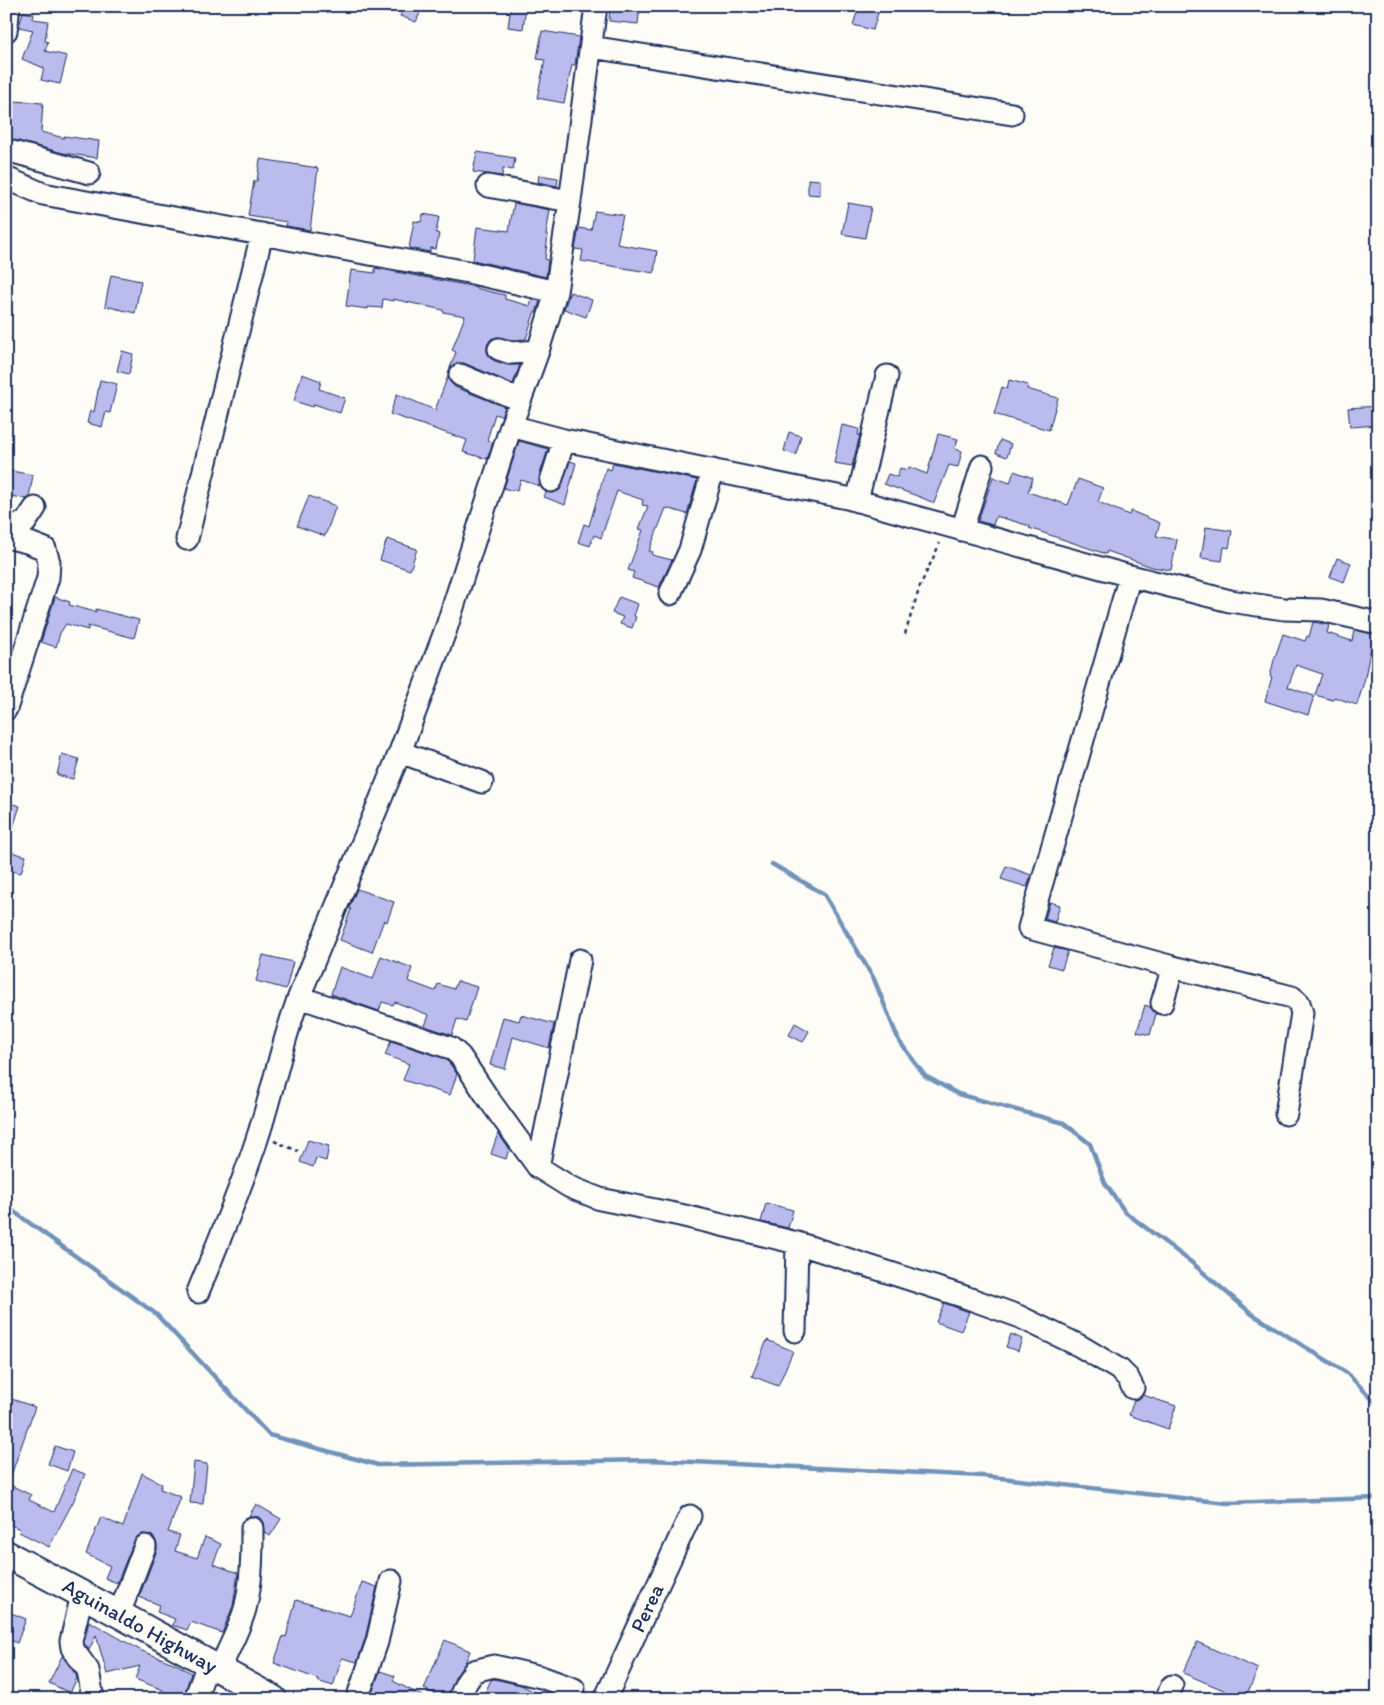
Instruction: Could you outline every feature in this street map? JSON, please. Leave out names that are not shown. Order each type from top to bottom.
[{"type":"main road","name":"Aguinaldo Highway","points":[[6,1554],[273,1699]]},
{"type":"street","points":[[6,31],[9,6]]},
{"type":"street","points":[[198,1292],[233,1206],[258,1135],[287,1028],[400,752],[446,629],[511,426],[538,351],[556,292],[596,6]]},
{"type":"street","points":[[591,47],[1012,114]]},
{"type":"street","points":[[6,150],[89,174]]},
{"type":"street","points":[[6,178],[43,194],[468,272],[556,292]]},
{"type":"street","points":[[488,186],[570,201]]},
{"type":"street","points":[[187,539],[262,234]]},
{"type":"street","points":[[499,349],[511,353],[538,351]]},
{"type":"street","points":[[460,375],[520,400]]},
{"type":"street","points":[[857,501],[887,376]]},
{"type":"street","points":[[511,426],[564,440],[857,501],[1130,576],[1230,601],[1284,609],[1321,610],[1378,623]]},
{"type":"street","points":[[551,481],[564,440]]},
{"type":"street","points":[[956,528],[982,466]]},
{"type":"street","points":[[670,594],[690,550],[713,470]]},
{"type":"street","points":[[6,530],[15,525],[25,523],[34,508]]},
{"type":"street","points":[[6,537],[45,549],[49,562],[48,578],[6,709]]},
{"type":"street","points":[[1130,576],[1029,928],[1292,997],[1299,1002],[1302,1013],[1286,1114]]},
{"type":"street","points":[[400,752],[482,782]]},
{"type":"street","points":[[538,1168],[580,960]]},
{"type":"street","points":[[1162,1003],[1174,967]]},
{"type":"street","points":[[299,997],[451,1048],[460,1056],[538,1168],[570,1186],[600,1199],[680,1215],[797,1243],[1018,1316],[1080,1346],[1120,1370],[1128,1378],[1133,1388]]},
{"type":"street","points":[[795,1331],[797,1243]]},
{"type":"street","name":"Perea","points":[[605,1699],[690,1516]]},
{"type":"street","points":[[195,1699],[241,1623],[252,1576],[252,1528]]},
{"type":"street","points":[[118,1614],[145,1546]]},
{"type":"street","points":[[357,1699],[377,1642],[391,1581]]},
{"type":"street","points":[[82,1595],[71,1641],[72,1648],[88,1670],[93,1699]]},
{"type":"street","points":[[459,1699],[474,1671],[494,1666],[541,1677],[574,1690]]},
{"type":"path","points":[[905,634],[920,586],[930,562],[956,528]]},
{"type":"path","points":[[258,1135],[298,1151]]},
{"type":"building","points":[[404,6],[423,6],[416,22],[400,16]]},
{"type":"building","points":[[511,6],[526,6],[523,29],[508,27]]},
{"type":"building","points":[[610,6],[640,6],[638,24],[609,21]]},
{"type":"building","points":[[859,6],[880,6],[873,30],[853,25]]},
{"type":"building","points":[[23,12],[34,14],[33,19],[48,21],[45,41],[48,42],[45,51],[67,56],[60,84],[41,80],[44,68],[22,59],[33,30],[19,27]]},
{"type":"building","points":[[542,31],[579,37],[575,65],[572,65],[564,103],[537,98],[545,60],[537,59]]},
{"type":"building","points":[[13,101],[43,103],[41,132],[64,138],[64,136],[99,141],[97,158],[63,153],[6,138],[9,128],[11,128]]},
{"type":"building","points":[[477,152],[515,158],[513,170],[503,168],[502,176],[473,172]]},
{"type":"building","points":[[260,159],[318,168],[310,230],[286,226],[287,222],[248,216],[254,181],[257,181]]},
{"type":"building","points":[[539,175],[558,178],[557,186],[538,182]]},
{"type":"building","points":[[808,179],[820,180],[820,195],[808,194]]},
{"type":"building","points":[[514,203],[550,210],[546,235],[548,235],[545,259],[548,260],[546,277],[473,260],[477,227],[509,231]]},
{"type":"building","points":[[848,203],[871,207],[865,238],[842,234]]},
{"type":"building","points":[[595,211],[623,215],[617,244],[657,251],[654,273],[581,261],[583,250],[575,249],[579,228],[591,230]]},
{"type":"building","points":[[423,214],[439,217],[436,233],[439,234],[436,249],[430,248],[430,252],[409,248],[414,221],[421,222]]},
{"type":"building","points":[[375,268],[476,287],[505,295],[505,299],[530,306],[532,299],[540,301],[526,339],[513,340],[497,337],[491,339],[487,345],[487,352],[490,358],[507,365],[520,365],[513,384],[464,363],[458,363],[450,368],[456,352],[452,350],[465,316],[393,299],[393,301],[383,299],[382,308],[368,307],[368,309],[346,306],[351,270],[375,273]]},
{"type":"building","points":[[111,275],[141,281],[135,313],[105,306]]},
{"type":"building","points":[[570,292],[592,300],[586,317],[564,309]]},
{"type":"building","points":[[122,351],[133,354],[129,374],[117,371]]},
{"type":"building","points":[[302,374],[321,381],[319,389],[345,398],[340,413],[314,404],[313,407],[294,401]]},
{"type":"building","points":[[448,376],[450,382],[455,387],[505,407],[501,416],[495,414],[487,440],[493,442],[487,459],[463,452],[467,440],[390,414],[397,394],[435,410]]},
{"type":"building","points":[[100,380],[117,384],[110,413],[106,412],[102,427],[87,423],[90,411],[94,412]]},
{"type":"building","points":[[1009,380],[1028,385],[1027,389],[1058,398],[1049,430],[994,414],[1002,387],[1007,389]]},
{"type":"building","points":[[1378,406],[1378,425],[1350,427],[1348,408]]},
{"type":"building","points":[[842,425],[859,429],[858,435],[860,435],[852,466],[834,463]]},
{"type":"building","points":[[789,432],[801,436],[796,455],[784,451]]},
{"type":"building","points":[[938,434],[958,439],[955,449],[962,451],[958,467],[949,465],[934,503],[884,484],[888,474],[897,477],[900,468],[908,470],[909,467],[927,474]]},
{"type":"building","points":[[1000,440],[1011,444],[1007,457],[996,453]]},
{"type":"building","points":[[519,441],[548,449],[539,477],[540,486],[521,480],[517,491],[513,489],[512,491],[504,488]]},
{"type":"building","points":[[570,461],[576,463],[565,505],[544,497],[546,492],[553,493],[560,490]]},
{"type":"building","points":[[613,463],[697,480],[687,514],[666,508],[649,551],[653,552],[652,555],[672,560],[659,587],[632,578],[634,572],[628,570],[643,530],[639,529],[648,506],[642,505],[643,500],[617,491],[601,538],[594,535],[590,546],[578,542],[584,524],[589,526],[606,468],[611,470]]},
{"type":"building","points":[[6,470],[33,475],[27,499],[6,495]]},
{"type":"building","points":[[1014,471],[1033,478],[1028,492],[1068,505],[1078,479],[1103,488],[1098,502],[1129,515],[1131,511],[1160,523],[1156,536],[1177,540],[1171,570],[1152,567],[1107,551],[1106,554],[1029,528],[1030,526],[996,516],[993,525],[978,521],[993,477],[1010,483]]},
{"type":"building","points":[[309,496],[336,506],[325,536],[297,526]]},
{"type":"building","points":[[1206,527],[1232,531],[1229,548],[1224,547],[1222,561],[1201,558]]},
{"type":"building","points":[[387,539],[417,549],[410,570],[380,560]]},
{"type":"building","points":[[1337,558],[1351,563],[1344,582],[1330,577]]},
{"type":"building","points":[[55,597],[70,602],[69,605],[96,612],[96,609],[139,620],[134,638],[88,626],[88,630],[66,624],[60,633],[56,647],[41,642]]},
{"type":"building","points":[[619,597],[638,604],[632,628],[620,624],[623,617],[612,613]]},
{"type":"building","points":[[1313,622],[1329,625],[1327,633],[1352,641],[1354,630],[1378,635],[1378,650],[1371,647],[1357,705],[1334,697],[1333,700],[1315,695],[1322,674],[1296,665],[1288,687],[1314,696],[1308,715],[1265,701],[1272,677],[1270,676],[1274,660],[1283,634],[1305,641],[1307,636],[1309,637]]},
{"type":"building","points":[[62,754],[79,759],[73,779],[57,775]]},
{"type":"building","points":[[6,802],[20,806],[9,840],[6,840]]},
{"type":"building","points":[[10,852],[26,856],[21,873],[6,870]]},
{"type":"building","points":[[1006,866],[1031,875],[1027,887],[1001,879]]},
{"type":"building","points":[[357,889],[394,902],[387,922],[384,920],[372,952],[340,940],[351,909],[349,908]]},
{"type":"building","points":[[1050,902],[1060,905],[1055,922],[1045,919]]},
{"type":"building","points":[[1054,948],[1068,951],[1062,969],[1048,965]]},
{"type":"building","points":[[263,955],[293,962],[286,989],[256,981]]},
{"type":"building","points":[[381,956],[412,968],[408,981],[435,991],[438,984],[454,989],[457,981],[477,987],[466,1022],[457,1019],[452,1035],[425,1026],[429,1015],[395,1002],[393,1005],[382,1002],[379,1011],[331,994],[340,967],[373,979]]},
{"type":"building","points":[[1145,1005],[1150,1007],[1156,1014],[1150,1035],[1137,1032]]},
{"type":"building","points":[[521,1015],[554,1024],[549,1048],[513,1037],[505,1069],[490,1065],[503,1017],[519,1021]]},
{"type":"building","points":[[795,1023],[809,1031],[803,1042],[789,1035]]},
{"type":"building","points":[[391,1041],[445,1059],[457,1074],[450,1095],[403,1080],[409,1064],[385,1055]]},
{"type":"building","points":[[498,1133],[509,1149],[506,1159],[491,1154]]},
{"type":"building","points":[[308,1140],[329,1146],[326,1161],[316,1158],[313,1167],[300,1162]]},
{"type":"building","points":[[766,1203],[793,1210],[788,1228],[761,1222]]},
{"type":"building","points":[[944,1303],[969,1312],[961,1331],[936,1322]]},
{"type":"building","points":[[1011,1334],[1022,1339],[1018,1351],[1006,1347]]},
{"type":"building","points":[[767,1340],[793,1351],[778,1386],[752,1376]]},
{"type":"building","points":[[1143,1395],[1176,1406],[1168,1429],[1129,1415],[1134,1400]]},
{"type":"building","points":[[6,1397],[35,1407],[8,1484],[31,1495],[29,1500],[54,1512],[72,1469],[85,1474],[73,1502],[49,1547],[19,1532],[20,1529],[6,1523]]},
{"type":"building","points":[[55,1446],[73,1452],[67,1471],[48,1464]]},
{"type":"building","points":[[194,1462],[207,1464],[203,1504],[190,1503]]},
{"type":"building","points":[[142,1473],[162,1484],[160,1489],[181,1497],[168,1532],[180,1535],[175,1551],[197,1558],[205,1537],[221,1544],[213,1564],[238,1573],[233,1606],[222,1633],[191,1622],[187,1630],[172,1625],[175,1619],[157,1612],[160,1605],[139,1597],[157,1550],[155,1539],[150,1535],[143,1534],[134,1541],[117,1583],[105,1578],[110,1566],[86,1554],[101,1517],[123,1527]]},
{"type":"building","points":[[256,1504],[281,1519],[270,1536],[264,1532],[263,1522],[259,1517],[249,1516]]},
{"type":"building","points":[[362,1582],[377,1587],[365,1639],[357,1662],[342,1658],[333,1686],[274,1663],[283,1636],[286,1637],[296,1600],[350,1616]]},
{"type":"building","points":[[6,1611],[26,1619],[17,1643],[6,1638]]},
{"type":"building","points":[[89,1621],[142,1651],[176,1664],[191,1673],[183,1699],[160,1699],[163,1690],[135,1679],[140,1666],[107,1674],[96,1635],[89,1650],[84,1643]]},
{"type":"building","points":[[445,1640],[470,1651],[455,1678],[447,1699],[424,1689]]},
{"type":"building","points":[[1197,1642],[1258,1669],[1245,1699],[1183,1673]]},
{"type":"building","points":[[62,1656],[77,1678],[70,1693],[49,1683]]},
{"type":"building","points":[[380,1671],[395,1676],[393,1681],[428,1699],[370,1699]]},
{"type":"building","points":[[491,1680],[521,1685],[548,1699],[482,1699]]},
{"type":"waterway","points":[[772,864],[824,894],[874,979],[899,1041],[925,1076],[958,1094],[1064,1123],[1090,1144],[1105,1183],[1125,1212],[1191,1262],[1252,1314],[1347,1373],[1378,1405]]},
{"type":"waterway","points":[[6,1206],[156,1314],[269,1435],[378,1465],[652,1460],[983,1476],[1227,1503],[1378,1498]]}]
